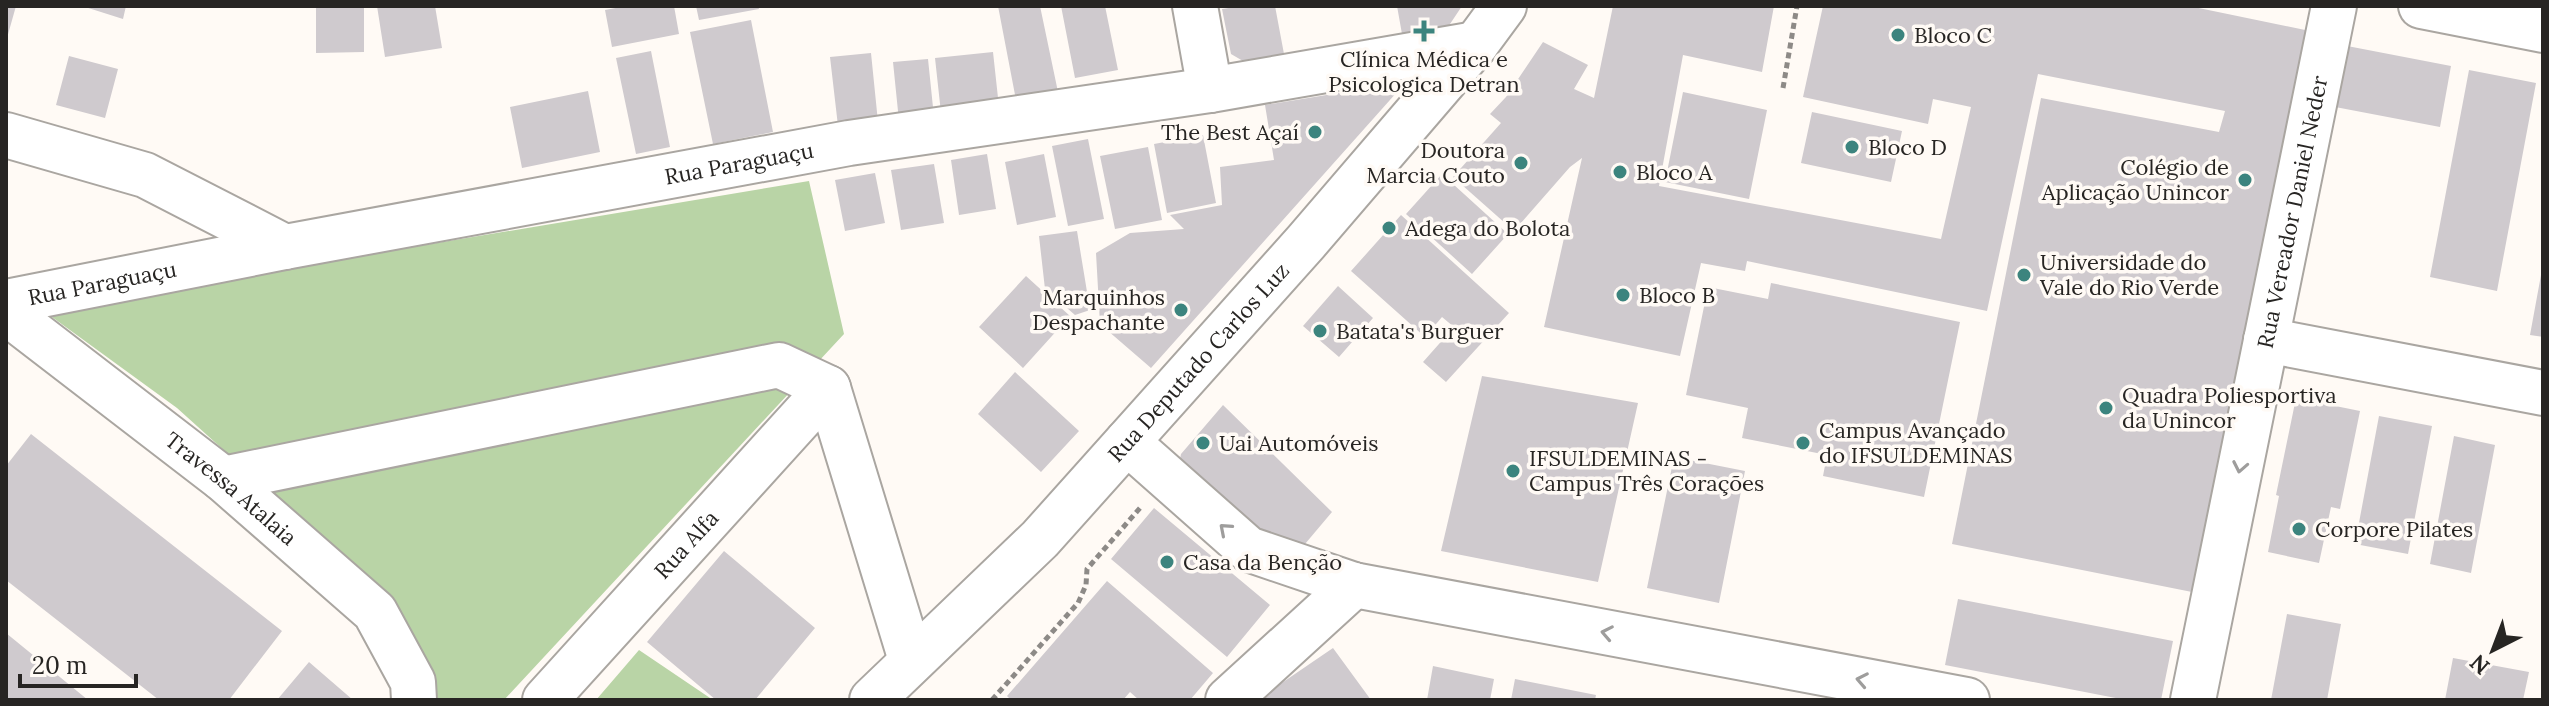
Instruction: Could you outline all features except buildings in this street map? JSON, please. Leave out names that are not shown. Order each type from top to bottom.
[{"type":"street","points":[[1195,6],[1210,90]]},
{"type":"street","name":"Rua Deputado Carlos Luz","points":[[872,700],[1040,539],[1296,253],[1476,44],[1504,6]]},
{"type":"street","name":"Rua Vereador Daniel Neder","points":[[2193,700],[2334,6]]},
{"type":"street","points":[[2421,6],[2543,30]]},
{"type":"street","name":"Rua Paraguaçu","points":[[6,302],[849,143],[1210,90],[1476,44]]},
{"type":"street","points":[[6,135],[145,175],[285,247]]},
{"type":"street","name":"Travessa Atalaia","points":[[6,312],[223,479],[375,612],[413,682],[414,700]]},
{"type":"street","points":[[2266,340],[2543,393]]},
{"type":"street","points":[[223,479],[779,365],[828,388],[911,660]]},
{"type":"street","name":"Rua Alfa","points":[[545,700],[828,388]]},
{"type":"street","points":[[1127,442],[1248,549],[1354,585],[1967,700]]},
{"type":"street","points":[[1228,700],[1354,585]]},
{"type":"path","points":[[1783,88],[1797,6]]},
{"type":"path","points":[[992,700],[1078,603],[1086,585],[1087,569],[1166,477]]},
{"type":"green space","points":[[809,181],[844,334],[504,700],[426,700],[384,595],[177,408],[41,309]]},
{"type":"green space","points":[[639,650],[713,700],[596,700]]},
{"type":"place","name":"Clínica Médica e Psicologica Detran","points":[[1424,31]]},
{"type":"place","name":"Bloco C","points":[[1898,35]]},
{"type":"place","name":"The Best Açaí","points":[[1315,132]]},
{"type":"place","name":"Bloco D","points":[[1852,147]]},
{"type":"place","name":"Doutora Marcia Couto","points":[[1521,163]]},
{"type":"place","name":"Bloco A","points":[[1620,172]]},
{"type":"place","name":"Colégio de Aplicação Unincor","points":[[2245,180]]},
{"type":"place","name":"Adega do Bolota","points":[[1389,228]]},
{"type":"place","name":"Universidade do Vale do Rio Verde","points":[[2024,275]]},
{"type":"place","name":"Bloco B","points":[[1623,295]]},
{"type":"place","name":"Marquinhos Despachante","points":[[1181,310]]},
{"type":"place","name":"Batata's Burguer","points":[[1320,331]]},
{"type":"place","name":"Quadra Poliesportiva da Unincor","points":[[2106,408]]},
{"type":"place","name":"Uai Automóveis","points":[[1203,443]]},
{"type":"place","name":"Campus Avançado do IFSULDEMINAS","points":[[1803,443]]},
{"type":"place","name":"IFSULDEMINAS - Campus Três Corações","points":[[1513,471]]},
{"type":"place","name":"Corpore Pilates","points":[[2299,529]]},
{"type":"place","name":"Casa da Benção","points":[[1167,562]]}]
